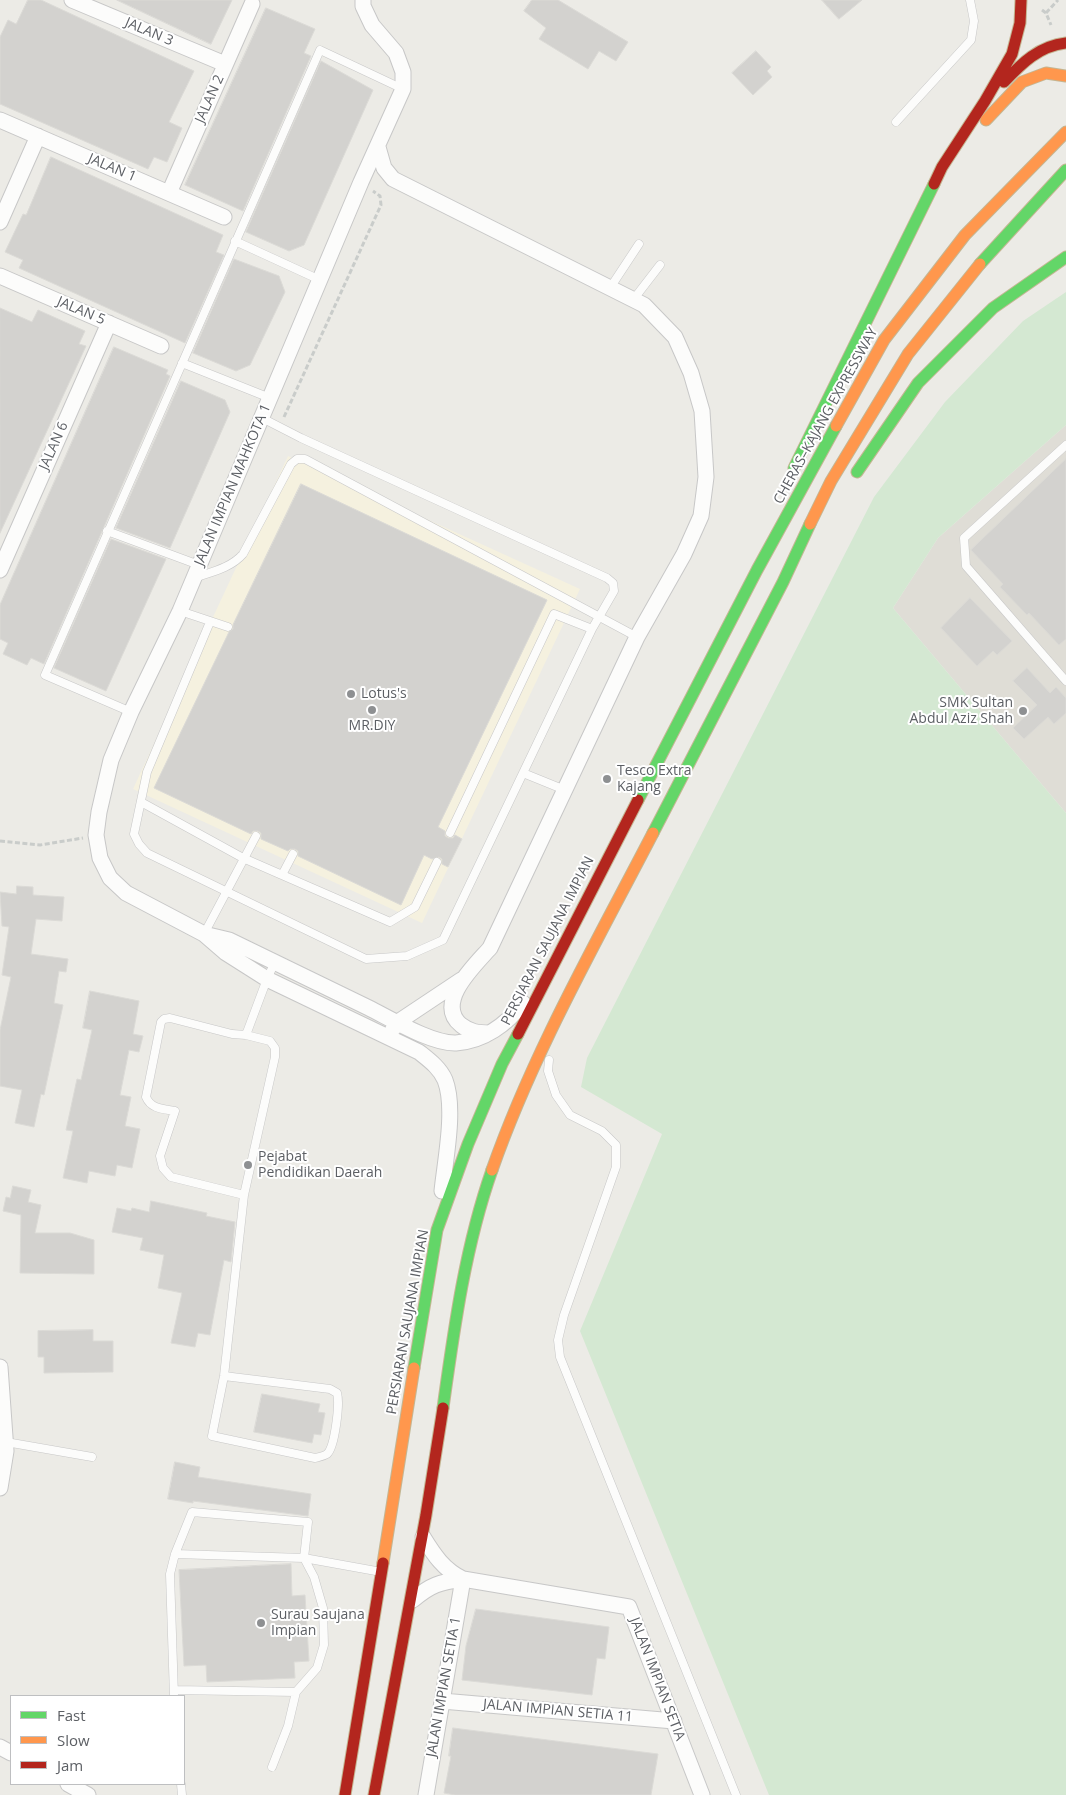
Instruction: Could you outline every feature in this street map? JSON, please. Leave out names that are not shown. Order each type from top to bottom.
[{"type":"highway","points":[[790,475],[942,167],[985,101],[1012,54],[1020,23],[1021,0]]},
{"type":"highway","points":[[985,101],[1034,53],[1059,43],[1066,43]]},
{"type":"highway","points":[[942,167],[1022,82],[1046,74],[1066,76]]},
{"type":"highway","name":"CHERAS–KAJANG EXPRESSWAY","points":[[706,671],[757,570],[884,340],[966,234],[1063,135]]},
{"type":"highway","points":[[374,1795],[423,1536],[472,1238],[490,1177],[519,1101],[552,1028],[783,582],[831,481],[908,354],[990,252],[1066,170]]},
{"type":"highway","points":[[849,484],[918,383],[993,308],[1065,258]]},
{"type":"highway","points":[[757,570],[778,509]]},
{"type":"highway","points":[[783,582],[827,516]]},
{"type":"highway","name":"PERSIARAN SAUJANA IMPIAN","points":[[345,1795],[437,1230],[468,1144],[502,1064],[550,968],[706,671]]},
{"type":"street","name":"JALAN 3","points":[[72,0],[225,64]]},
{"type":"street","points":[[363,0],[363,6],[372,26],[396,53],[403,72],[403,89]]},
{"type":"street","name":"JALAN 2","points":[[168,193],[252,4]]},
{"type":"street","name":"JALAN IMPIAN MAHKOTA 1","points":[[204,934],[126,893],[110,878],[100,858],[96,835],[111,760],[130,712],[180,611],[403,89]]},
{"type":"street","name":"JALAN 1","points":[[0,120],[224,217]]},
{"type":"street","points":[[0,222],[38,136]]},
{"type":"street","points":[[378,146],[384,168],[393,179],[644,305],[675,337],[691,373],[702,411],[706,477],[701,516],[684,554],[637,637],[490,948],[464,978],[454,996],[452,1013],[458,1022],[467,1030],[489,1033]]},
{"type":"street","points":[[361,184],[375,179],[393,179]]},
{"type":"street","name":"JALAN 5","points":[[0,276],[161,346]]},
{"type":"street","name":"JALAN 6","points":[[0,570],[109,323]]},
{"type":"street","points":[[204,934],[229,940],[398,1022],[434,1038],[456,1043],[472,1040],[489,1033],[503,1024],[516,1013],[550,968]]},
{"type":"street","points":[[204,934],[226,953],[267,979],[419,1052],[436,1065],[445,1079],[450,1112],[437,1230]]},
{"type":"street","points":[[389,1037],[398,1022],[464,978]]},
{"type":"street","points":[[0,1367],[6,1442],[0,1488]]},
{"type":"street","name":"JALAN IMPIAN SETIA","points":[[423,1536],[435,1557],[450,1573],[463,1579],[629,1608],[702,1795]]},
{"type":"street","name":"JALAN IMPIAN SETIA","points":[[409,1604],[427,1588],[443,1582],[463,1579]]},
{"type":"street","name":"JALAN IMPIAN SETIA 1","points":[[426,1795],[463,1579]]},
{"type":"street","name":"JALAN IMPIAN SETIA 11","points":[[442,1701],[674,1721]]},
{"type":"street","points":[[70,1785],[88,1795]]},
{"type":"lane","points":[[896,122],[972,40],[974,21],[970,0]]},
{"type":"lane","points":[[130,712],[45,675],[107,531],[320,50],[403,89]]},
{"type":"lane","points":[[235,241],[320,280]]},
{"type":"lane","points":[[610,288],[639,244]]},
{"type":"lane","points":[[633,300],[660,265]]},
{"type":"lane","points":[[182,363],[270,398]]},
{"type":"lane","points":[[210,622],[147,772],[134,834],[139,844],[147,854],[366,959],[407,956],[443,940],[592,629],[614,591],[613,583],[607,578],[262,418]]},
{"type":"lane","points":[[1066,445],[964,538],[966,566],[1066,681]]},
{"type":"lane","points":[[107,531],[196,572],[232,564],[243,554],[291,464],[297,459],[305,459],[637,637]]},
{"type":"lane","points":[[180,611],[228,627]]},
{"type":"lane","points":[[450,833],[554,614],[592,629]]},
{"type":"lane","points":[[523,773],[565,790]]},
{"type":"lane","points":[[141,802],[244,858],[390,922],[415,907],[437,862]]},
{"type":"lane","points":[[204,934],[256,836]]},
{"type":"lane","points":[[282,875],[293,854]]},
{"type":"lane","points":[[246,1035],[275,962]]},
{"type":"lane","points":[[224,1376],[330,1389],[338,1393],[339,1402],[332,1447],[327,1454],[316,1458],[212,1436],[224,1376],[244,1195],[275,1057],[275,1048],[270,1041],[246,1035],[232,1034],[170,1018],[164,1019],[161,1022],[146,1097],[154,1107],[175,1111],[160,1156],[163,1168],[172,1177],[244,1195]]},
{"type":"lane","points":[[552,1028],[548,1071],[556,1096],[570,1115],[602,1131],[616,1145],[616,1167],[564,1314],[558,1340],[560,1357],[736,1795]]},
{"type":"lane","points":[[6,1442],[92,1457]]},
{"type":"lane","points":[[272,1767],[288,1726],[296,1692],[317,1668],[324,1645],[323,1608],[314,1577],[304,1558],[308,1522],[192,1512],[175,1554],[170,1574],[174,1693],[296,1692]]},
{"type":"lane","points":[[175,1554],[304,1558],[381,1572]]},
{"type":"path","points":[[1046,13],[1058,0]]},
{"type":"path","points":[[280,427],[381,205],[380,196],[361,184]]},
{"type":"path","points":[[0,841],[40,846],[96,835]]},
{"type":"shaded area","name":"SMK Sultan Abdul Aziz Shah","points":[[1066,425],[1066,813],[893,608],[938,538]]},
{"type":"shaded area","name":"Lotus's","points":[[288,456],[580,589],[422,923],[133,789]]},
{"type":"green space","points":[[1066,292],[1066,425],[938,538],[893,608],[1066,813],[1066,1795],[769,1795],[580,1331],[662,1134],[581,1087],[587,1058],[874,497],[945,402],[1023,321]]},
{"type":"building","points":[[28,0],[41,0],[194,71],[169,122],[182,128],[167,162],[154,157],[148,169],[0,104],[0,37],[8,20],[16,24]]},
{"type":"building","points":[[117,0],[232,0],[211,44]]},
{"type":"building","points":[[532,0],[558,0],[628,42],[616,61],[599,51],[588,69],[539,39],[546,28],[524,11]]},
{"type":"building","points":[[822,0],[862,0],[839,19]]},
{"type":"building","points":[[266,8],[315,29],[304,53],[311,56],[243,211],[185,185]]},
{"type":"building","points":[[756,51],[771,67],[767,71],[772,77],[753,95],[732,73]]},
{"type":"building","points":[[321,61],[373,90],[304,245],[289,251],[246,232]]},
{"type":"building","points":[[51,157],[223,235],[216,252],[224,255],[185,343],[19,268],[23,260],[5,252],[23,214],[26,215]]},
{"type":"building","points":[[234,259],[279,276],[285,292],[250,365],[236,371],[193,353]]},
{"type":"building","points":[[0,308],[32,322],[38,310],[85,331],[79,344],[86,346],[0,533]]},
{"type":"building","points":[[114,347],[168,370],[166,374],[170,376],[44,664],[31,658],[27,665],[3,654],[8,643],[0,639],[0,605]]},
{"type":"building","points":[[181,381],[225,400],[230,412],[170,548],[116,528]]},
{"type":"building","points":[[1066,459],[1066,639],[1059,645],[1029,613],[1027,615],[1000,587],[1003,584],[971,550]]},
{"type":"building","name":"Lotus's","points":[[301,484],[547,600],[438,827],[445,831],[445,836],[448,838],[453,838],[455,835],[462,839],[448,867],[442,864],[442,859],[439,857],[432,859],[424,855],[401,905],[298,856],[298,851],[295,849],[288,851],[261,839],[261,833],[258,831],[253,831],[251,834],[154,788],[229,632],[233,629],[233,625]]},
{"type":"building","points":[[111,539],[166,559],[106,691],[54,668]]},
{"type":"building","points":[[970,598],[1012,641],[997,655],[993,651],[977,666],[941,628]]},
{"type":"building","points":[[1027,668],[1050,693],[1056,687],[1066,698],[1066,713],[1054,724],[1048,717],[1024,739],[1013,728],[1037,705],[1013,681]]},
{"type":"building","points":[[17,886],[33,887],[33,895],[64,897],[62,921],[36,919],[31,954],[68,959],[66,972],[59,971],[54,1003],[63,1005],[44,1095],[41,1094],[34,1127],[15,1123],[22,1090],[0,1086],[0,1030],[11,977],[2,975],[9,927],[2,926],[0,892],[16,894]]},
{"type":"building","points":[[90,991],[139,1001],[133,1034],[143,1036],[139,1052],[129,1050],[120,1095],[131,1097],[125,1126],[140,1129],[132,1168],[117,1165],[115,1176],[89,1171],[87,1183],[63,1178],[73,1131],[66,1130],[77,1079],[81,1080],[92,1030],[83,1028]]},
{"type":"building","points":[[13,1186],[31,1190],[28,1202],[41,1205],[35,1233],[70,1233],[94,1240],[94,1274],[20,1273],[21,1215],[3,1211],[6,1197],[10,1198]]},
{"type":"building","points":[[151,1201],[207,1213],[206,1216],[235,1222],[231,1262],[224,1260],[210,1335],[198,1333],[195,1347],[171,1343],[182,1293],[158,1288],[164,1255],[140,1250],[143,1238],[112,1232],[117,1208],[131,1211],[132,1208],[149,1212]]},
{"type":"building","points":[[93,1330],[93,1341],[113,1341],[113,1372],[44,1373],[44,1357],[38,1357],[38,1331]]},
{"type":"building","points":[[262,1394],[320,1404],[318,1412],[325,1413],[321,1435],[314,1434],[312,1443],[254,1432]]},
{"type":"building","points":[[175,1462],[200,1467],[198,1477],[311,1494],[308,1516],[168,1499]]},
{"type":"building","points":[[291,1564],[292,1596],[305,1595],[309,1661],[294,1662],[295,1678],[207,1682],[206,1665],[184,1666],[179,1570]]},
{"type":"building","points":[[476,1609],[609,1627],[605,1659],[597,1658],[592,1695],[462,1680],[466,1646]]},
{"type":"building","points":[[453,1728],[658,1754],[651,1795],[455,1795],[444,1793],[451,1756],[449,1756]]},
{"type":"traffic: fast","points":[[980,264],[1066,170]]},
{"type":"traffic: fast","points":[[794,468],[934,184]]},
{"type":"traffic: fast","points":[[857,472],[918,383],[993,308],[1066,257]]},
{"type":"traffic: fast","points":[[638,800],[757,570],[836,426]]},
{"type":"traffic: fast","points":[[653,833],[783,582],[810,524]]},
{"type":"traffic: fast","points":[[414,1368],[437,1230],[468,1144],[502,1064],[518,1034]]},
{"type":"traffic: fast","points":[[443,1408],[456,1318],[468,1258],[474,1229],[492,1170]]},
{"type":"traffic: slow","points":[[986,120],[1022,82],[1046,73],[1066,76]]},
{"type":"traffic: slow","points":[[836,426],[884,340],[965,235],[1066,132]]},
{"type":"traffic: slow","points":[[810,524],[831,481],[908,354],[980,264]]},
{"type":"traffic: slow","points":[[492,1170],[526,1083],[566,999],[653,833]]},
{"type":"traffic: slow","points":[[383,1563],[414,1368]]},
{"type":"traffic: jam","points":[[934,184],[942,167],[985,101],[1012,54],[1020,23],[1021,0]]},
{"type":"traffic: jam","points":[[1004,82],[1032,56],[1047,48],[1066,43]]},
{"type":"traffic: jam","points":[[518,1034],[638,800]]},
{"type":"traffic: jam","points":[[374,1795],[426,1515],[443,1408]]},
{"type":"traffic: jam","points":[[345,1795],[383,1563]]},
{"type":"place","name":"Lotus's","points":[[351,694]]},
{"type":"place","name":"MR.DIY","points":[[372,710]]},
{"type":"place","name":"SMK Sultan Abdul Aziz Shah","points":[[1023,711]]},
{"type":"place","name":"Tesco Extra Kajang","points":[[607,779]]},
{"type":"place","name":"Pejabat Pendidikan Daerah","points":[[248,1165]]},
{"type":"place","name":"Surau Saujana Impian","points":[[261,1623]]}]
